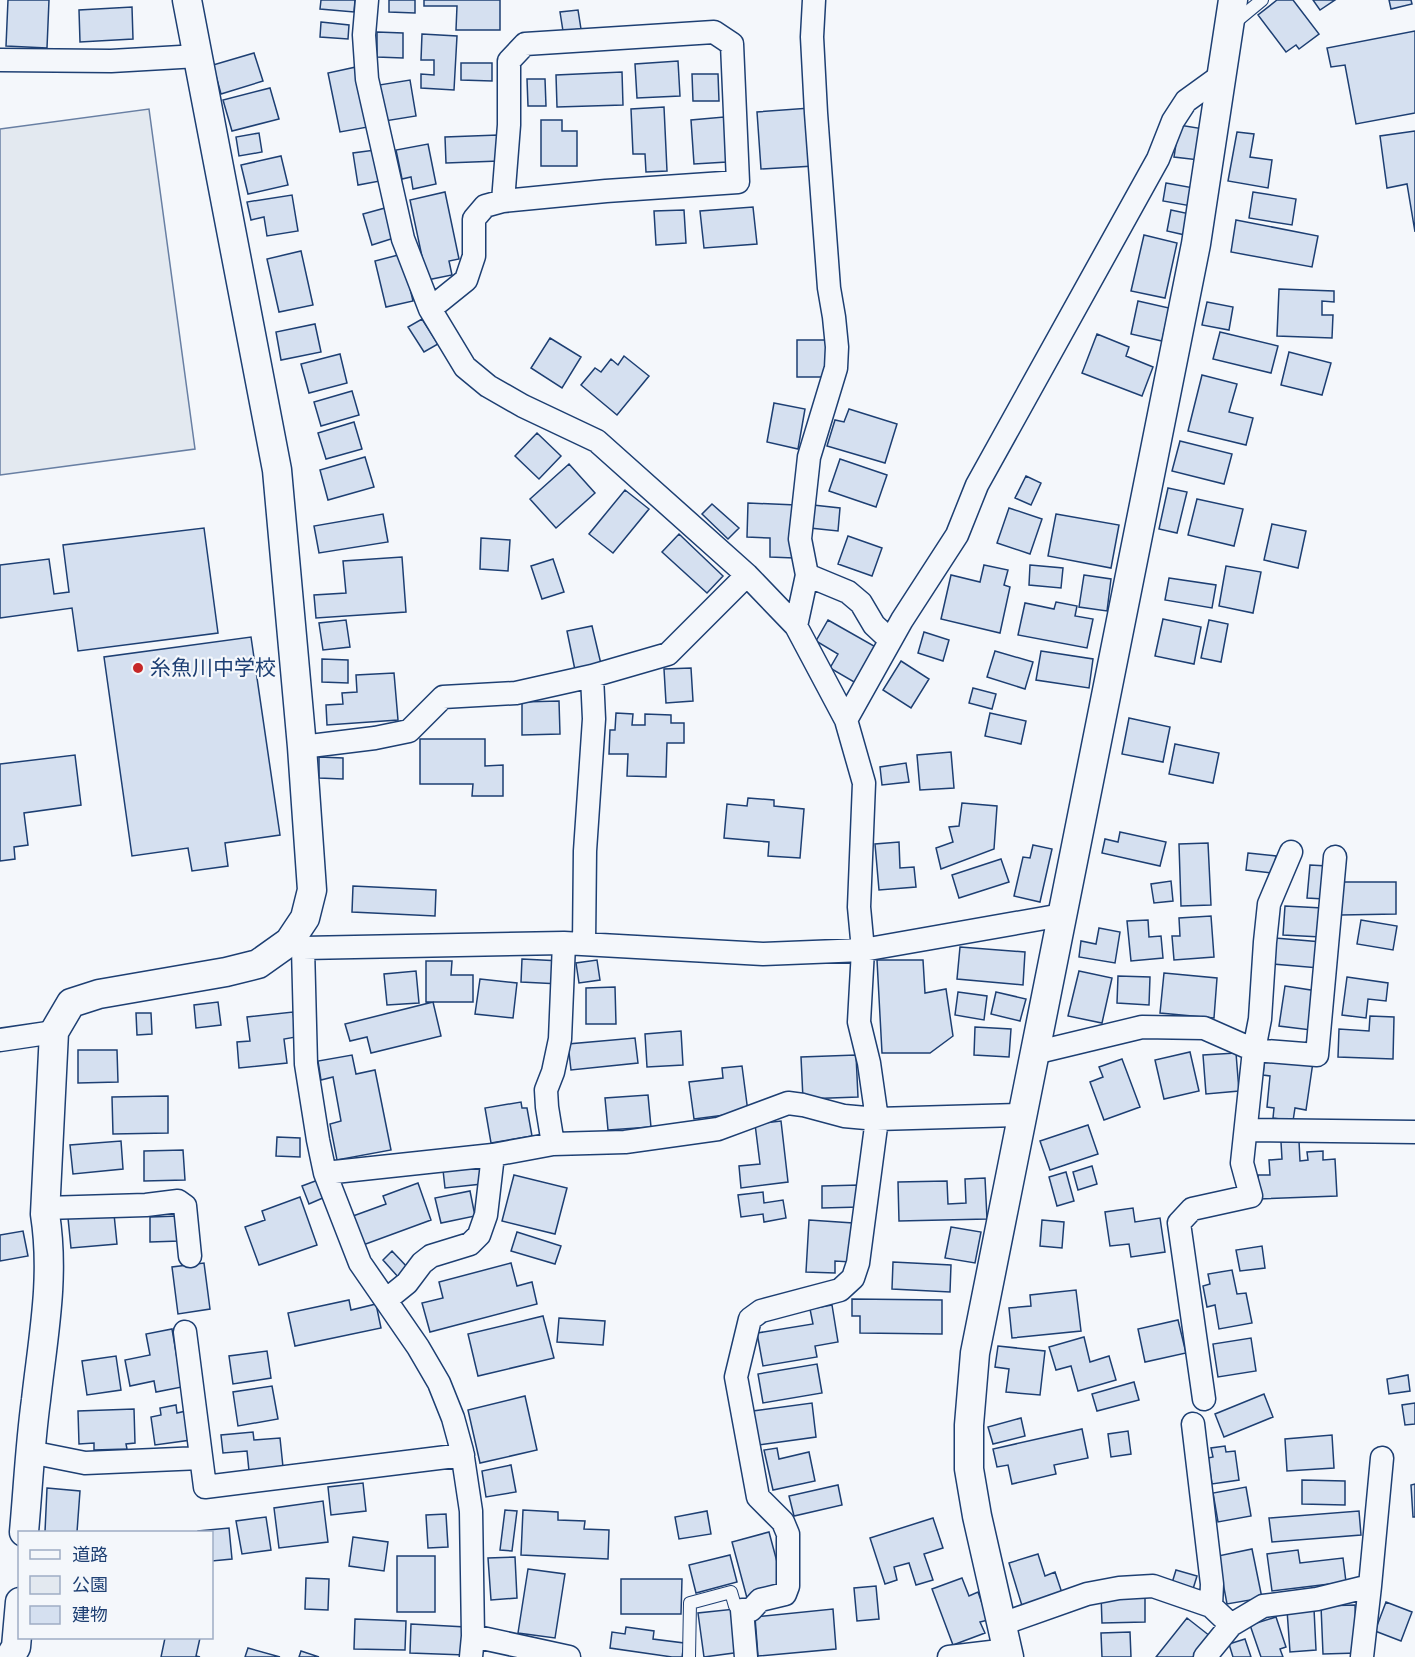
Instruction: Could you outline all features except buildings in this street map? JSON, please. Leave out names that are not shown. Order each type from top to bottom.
[{"type":"street","points":[[367,0],[364,35],[367,79],[403,239],[430,309],[465,367],[488,386],[523,406],[597,441],[747,575],[796,626],[846,720],[864,783],[859,907],[864,950],[859,1022],[869,1063],[877,1119],[858,1263],[853,1278],[840,1290],[761,1311],[750,1319],[736,1377],[758,1497],[783,1522],[788,1534],[788,1586],[785,1594],[759,1600],[752,1610],[742,1610],[746,1657]]},
{"type":"street","points":[[796,626],[807,575],[800,539],[809,458],[836,368],[837,347],[829,288],[816,124],[812,37],[814,0]]},
{"type":"street","points":[[1006,1644],[977,1516],[969,1469],[969,1425],[975,1353],[1196,244],[1233,0]]},
{"type":"street","points":[[190,2],[198,56],[277,470],[302,747],[312,890],[296,945],[306,1064],[325,1173],[360,1263],[418,1347],[439,1383],[453,1418],[463,1455],[471,1511],[472,1646],[569,1657]]},
{"type":"street","points":[[430,309],[465,280],[474,256],[474,219],[485,206],[503,201],[606,191],[738,182],[732,44],[714,32],[525,44],[509,61],[509,125],[503,201]]},
{"type":"street","points":[[0,60],[111,61],[198,56]]},
{"type":"street","points":[[846,720],[890,640],[957,535],[977,485],[1158,159],[1173,121],[1186,101],[1222,75]]},
{"type":"street","points":[[302,747],[375,738],[409,731],[442,697],[516,693],[592,676],[668,654],[747,575]]},
{"type":"street","points":[[807,575],[848,592],[861,603],[874,625],[890,640]]},
{"type":"street","points":[[553,1144],[546,1090],[553,1072],[560,1039],[585,851],[594,719],[592,676]]},
{"type":"street","points":[[1204,1399],[1179,1223],[1191,1209],[1251,1197],[1242,1163],[1254,1050],[1260,1019],[1264,942],[1269,904],[1291,852]]},
{"type":"street","points":[[1034,1053],[1142,1027],[1204,1028],[1254,1050],[1317,1055],[1335,857]]},
{"type":"street","points":[[24,1531],[30,1452],[50,1285],[49,1240],[45,1208],[54,1032],[71,1004],[99,994],[226,972],[258,964],[296,945],[574,944],[763,954],[864,950],[1062,915]]},
{"type":"street","points":[[0,1040],[54,1032]]},
{"type":"street","points":[[325,1173],[493,1155],[553,1144],[625,1142],[718,1129],[788,1103],[844,1116],[877,1119],[1022,1115]]},
{"type":"street","points":[[1246,1130],[1415,1132]]},
{"type":"street","points":[[386,1300],[407,1284],[422,1263],[431,1256],[470,1244],[479,1235],[486,1215],[493,1155]]},
{"type":"street","points":[[45,1208],[178,1201],[185,1206],[190,1256]]},
{"type":"street","points":[[185,1332],[205,1487],[463,1455]]},
{"type":"street","points":[[1193,1424],[1212,1584],[1211,1606]]},
{"type":"street","points":[[30,1452],[85,1463],[201,1458]]},
{"type":"street","points":[[1362,1657],[1382,1458]]},
{"type":"street","points":[[949,1657],[1006,1644],[1087,1594],[1119,1588],[1153,1586],[1211,1606],[1231,1625]]},
{"type":"street","points":[[1205,1657],[1231,1625],[1263,1606],[1317,1599],[1370,1586]]},
{"type":"street","points":[[10,1657],[16,1647],[18,1624]]},
{"type":"lane","points":[[1229,28],[1262,0]]},
{"type":"lane","points":[[688,1657],[690,1603],[731,1593],[735,1606],[742,1610]]},
{"type":"green space","points":[[149,109],[195,449],[0,475],[0,129]]},
{"type":"place","name":"糸魚川中学校","points":[[138,668]]}]
